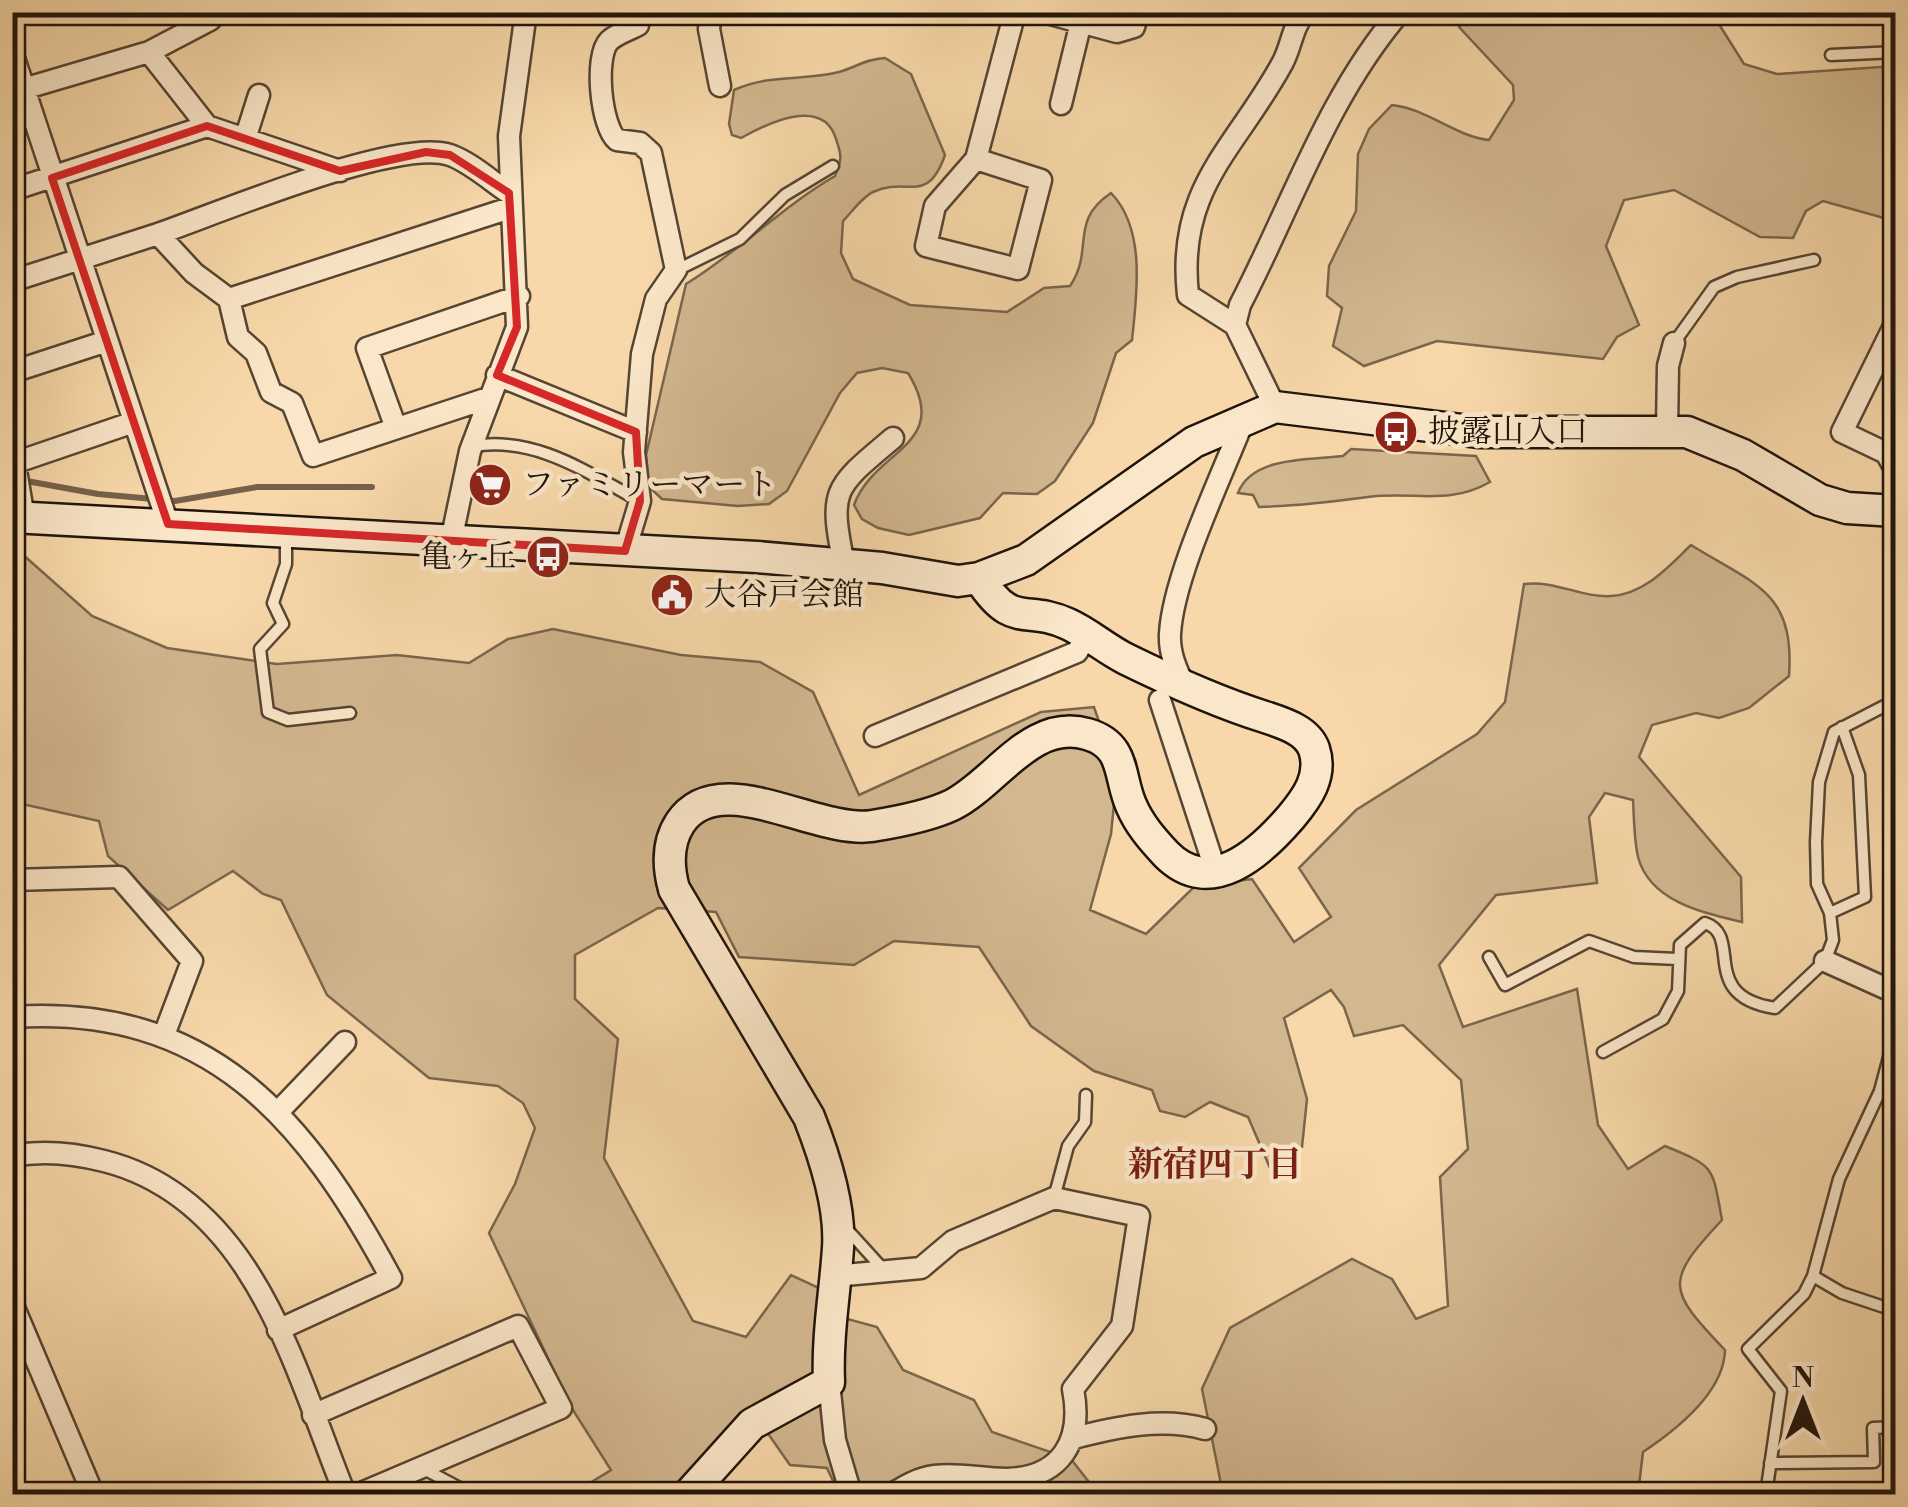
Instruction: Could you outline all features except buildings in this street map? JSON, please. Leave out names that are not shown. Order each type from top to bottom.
[{"type":"street","points":[[19,90],[149,52],[210,20],[210,12]]},
{"type":"street","points":[[451,541],[472,446],[517,327],[519,296],[509,136],[526,12]]},
{"type":"street","points":[[625,551],[640,501],[635,479],[642,354],[656,299],[676,270],[650,152],[640,143],[618,140],[606,126],[602,54],[608,42],[638,25],[640,12]]},
{"type":"street","points":[[711,12],[709,29],[720,86]]},
{"type":"street","points":[[976,159],[1041,180],[1018,269],[926,246],[935,206],[976,159],[1015,12]]},
{"type":"street","points":[[1044,12],[1117,32],[1134,27],[1138,12]]},
{"type":"street","points":[[1274,407],[1235,326],[1188,295],[1188,226],[1197,199],[1286,58],[1294,26],[1305,12]]},
{"type":"street","points":[[1235,326],[1240,306],[1330,119],[1370,48],[1400,12]]},
{"type":"street","points":[[1062,104],[1082,22]]},
{"type":"street","points":[[12,52],[19,90],[168,524]]},
{"type":"street","points":[[149,52],[206,126],[340,170]]},
{"type":"street","points":[[245,138],[259,94]]},
{"type":"street","points":[[12,190],[206,126]]},
{"type":"street","points":[[12,281],[340,170],[426,152],[450,155],[510,200]]},
{"type":"street","points":[[229,299],[510,200]]},
{"type":"street","points":[[158,234],[194,274],[229,299],[238,338],[256,353],[271,392],[292,403],[313,456],[488,398]]},
{"type":"street","points":[[396,428],[368,348],[519,296]]},
{"type":"street","points":[[1896,322],[1842,432],[1886,453],[1896,472]]},
{"type":"street","points":[[12,372],[107,341]]},
{"type":"street","points":[[1667,429],[1668,366],[1674,343]]},
{"type":"street","points":[[497,375],[636,432]]},
{"type":"street","points":[[134,422],[14,456],[18,517],[844,564],[958,581],[979,578],[1026,560],[1194,442],[1245,416],[1274,407],[1478,432],[1667,429],[1714,441],[1820,500],[1847,508],[1896,511]]},
{"type":"street","points":[[1216,872],[1172,693],[1176,668],[1170,637],[1175,600],[1245,416]]},
{"type":"street","points":[[844,564],[835,520],[838,491],[848,476],[892,438]]},
{"type":"street","points":[[851,1494],[836,1440],[830,1382],[827,1342],[838,1248],[820,1145],[809,1117],[674,888],[670,874],[672,841],[688,813],[700,803],[730,799],[843,826],[884,824],[951,805],[1043,737],[1061,731],[1082,732],[1112,746],[1140,823],[1167,855],[1180,868],[1216,872],[1256,854],[1299,807],[1314,781],[1314,748],[1302,733],[1282,723],[1172,693],[1064,622],[1030,618],[996,604],[979,578]]},
{"type":"street","points":[[875,736],[1077,652],[1088,636]]},
{"type":"street","points":[[12,880],[119,877],[192,961],[164,1035]]},
{"type":"street","points":[[1825,961],[1894,993]]},
{"type":"street","points":[[12,1018],[73,1016],[117,1021],[164,1035],[217,1062],[277,1113],[357,1215],[391,1278],[278,1330]]},
{"type":"street","points":[[277,1113],[344,1042]]},
{"type":"street","points":[[12,1156],[48,1152],[82,1155],[165,1184],[202,1210],[240,1257],[278,1330],[345,1494]]},
{"type":"street","points":[[834,1276],[921,1268],[953,1241],[1054,1198],[1138,1216],[1126,1317],[1112,1341],[1073,1388],[1074,1438],[1064,1455],[1011,1479],[940,1475],[911,1482],[892,1494]]},
{"type":"street","points":[[12,1303],[94,1494]]},
{"type":"street","points":[[313,1416],[518,1326],[561,1408],[359,1494]]},
{"type":"street","points":[[689,1494],[752,1424],[830,1382]]},
{"type":"street","points":[[1074,1438],[1114,1427],[1152,1424],[1205,1429]]},
{"type":"lane","points":[[1830,55],[1896,52]]},
{"type":"lane","points":[[676,270],[740,239],[785,195],[833,166]]},
{"type":"lane","points":[[1674,343],[1714,287],[1736,276],[1814,260]]},
{"type":"lane","points":[[472,446],[510,442],[542,450],[640,501]]},
{"type":"lane","points":[[286,534],[286,564],[273,603],[283,624],[260,649],[268,712],[288,720],[350,713]]},
{"type":"lane","points":[[1604,1052],[1662,1019],[1678,991],[1680,945],[1705,923],[1715,926],[1722,937],[1724,974],[1734,991],[1748,1002],[1775,1008],[1825,961],[1833,940],[1830,913],[1817,884],[1818,782],[1834,732],[1896,700]]},
{"type":"lane","points":[[1830,913],[1865,898],[1859,775],[1842,727]]},
{"type":"lane","points":[[1489,957],[1505,985],[1588,942],[1634,957],[1677,959]]},
{"type":"lane","points":[[1766,1494],[1782,1391],[1748,1349],[1804,1294],[1813,1276],[1838,1179],[1880,1090],[1893,1042],[1894,993]]},
{"type":"lane","points":[[1054,1198],[1068,1146],[1085,1122],[1086,1095]]},
{"type":"lane","points":[[836,1220],[887,1273]]},
{"type":"lane","points":[[1813,1276],[1842,1293],[1896,1311]]},
{"type":"lane","points":[[1770,1462],[1874,1462],[1873,1428],[1896,1427]]},
{"type":"lane","points":[[424,1469],[471,1494]]},
{"type":"highlighted area","points":[[207,126],[340,171],[426,152],[450,155],[509,193],[517,327],[497,375],[636,432],[640,501],[625,551],[168,524],[52,178]]},
{"type":"shaded area","points":[[1472,12],[1720,13],[1717,21],[1744,64],[1777,74],[1895,66],[1895,221],[1823,201],[1806,211],[1793,238],[1760,237],[1674,190],[1624,200],[1606,246],[1639,325],[1617,337],[1603,359],[1437,341],[1364,366],[1333,346],[1342,308],[1327,296],[1329,266],[1356,211],[1358,154],[1369,129],[1392,105],[1489,140],[1514,100],[1513,85],[1459,27]]},
{"type":"shaded area","points":[[885,58],[911,74],[945,155],[938,171],[924,185],[873,192],[843,221],[841,253],[853,279],[910,305],[1007,312],[1044,288],[1070,286],[1081,260],[1090,215],[1111,193],[1130,225],[1136,262],[1136,302],[1132,340],[1116,353],[1093,423],[1055,481],[1037,494],[1003,493],[980,518],[909,535],[878,528],[862,519],[854,505],[864,486],[916,432],[921,417],[919,397],[908,373],[882,368],[857,373],[840,393],[787,491],[769,504],[738,506],[662,499],[649,487],[646,455],[686,284],[835,176],[840,161],[829,126],[807,116],[779,120],[741,138],[732,135],[729,124],[734,90],[760,82],[839,72]]},
{"type":"shaded area","points":[[1351,449],[1476,456],[1490,482],[1445,496],[1385,496],[1259,507],[1253,495],[1238,493],[1245,481],[1269,466],[1343,456]]},
{"type":"shaded area","points":[[12,545],[92,616],[167,648],[277,664],[397,655],[469,663],[508,639],[553,629],[681,655],[760,662],[813,692],[859,795],[1041,712],[1094,707],[1117,774],[1111,834],[1090,910],[1146,934],[1195,886],[1252,879],[1294,942],[1331,917],[1299,868],[1356,810],[1477,734],[1505,702],[1524,584],[1547,584],[1600,596],[1623,594],[1656,578],[1691,545],[1766,594],[1778,608],[1789,648],[1789,676],[1749,708],[1719,718],[1696,713],[1652,725],[1639,757],[1741,877],[1742,922],[1680,903],[1654,885],[1638,857],[1633,800],[1605,793],[1589,817],[1597,883],[1496,895],[1439,965],[1463,1027],[1577,989],[1598,1125],[1628,1169],[1665,1146],[1703,1164],[1709,1171],[1722,1220],[1690,1258],[1680,1285],[1692,1313],[1725,1350],[1716,1381],[1683,1421],[1643,1452],[1638,1494],[1223,1494],[1202,1389],[1230,1328],[1352,1259],[1392,1279],[1416,1319],[1448,1306],[1440,1177],[1468,1149],[1461,1080],[1403,1025],[1354,1036],[1344,1007],[1331,990],[1284,1018],[1307,1099],[1302,1147],[1270,1168],[1248,1117],[1210,1102],[1185,1117],[1160,1111],[1152,1090],[1094,1071],[1031,1026],[979,947],[894,941],[854,965],[739,957],[716,912],[658,908],[575,955],[575,999],[618,1039],[604,1158],[693,1321],[746,1337],[791,1275],[819,1288],[840,1317],[877,1327],[903,1370],[974,1400],[992,1432],[1071,1459],[1096,1491],[1125,1494],[839,1494],[827,1468],[790,1465],[769,1435],[745,1414],[667,1494],[572,1494],[611,1470],[571,1407],[489,1233],[515,1184],[535,1128],[523,1103],[498,1086],[429,1078],[327,995],[281,900],[263,894],[233,871],[168,910],[108,856],[99,821],[13,802]]},
{"type":"waterway","points":[[21,480],[98,494],[175,501],[257,487],[372,487]]},
{"type":"place","name":"披露山入口","points":[[1396,432]]},
{"type":"place","name":"ファミリーマート","points":[[490,485]]},
{"type":"place","name":"亀ヶ丘","points":[[548,557]]},
{"type":"place","name":"大谷戸会館","points":[[672,595]]},
{"type":"district","name":"新宿四丁目","points":[[1215,1165]]}]
